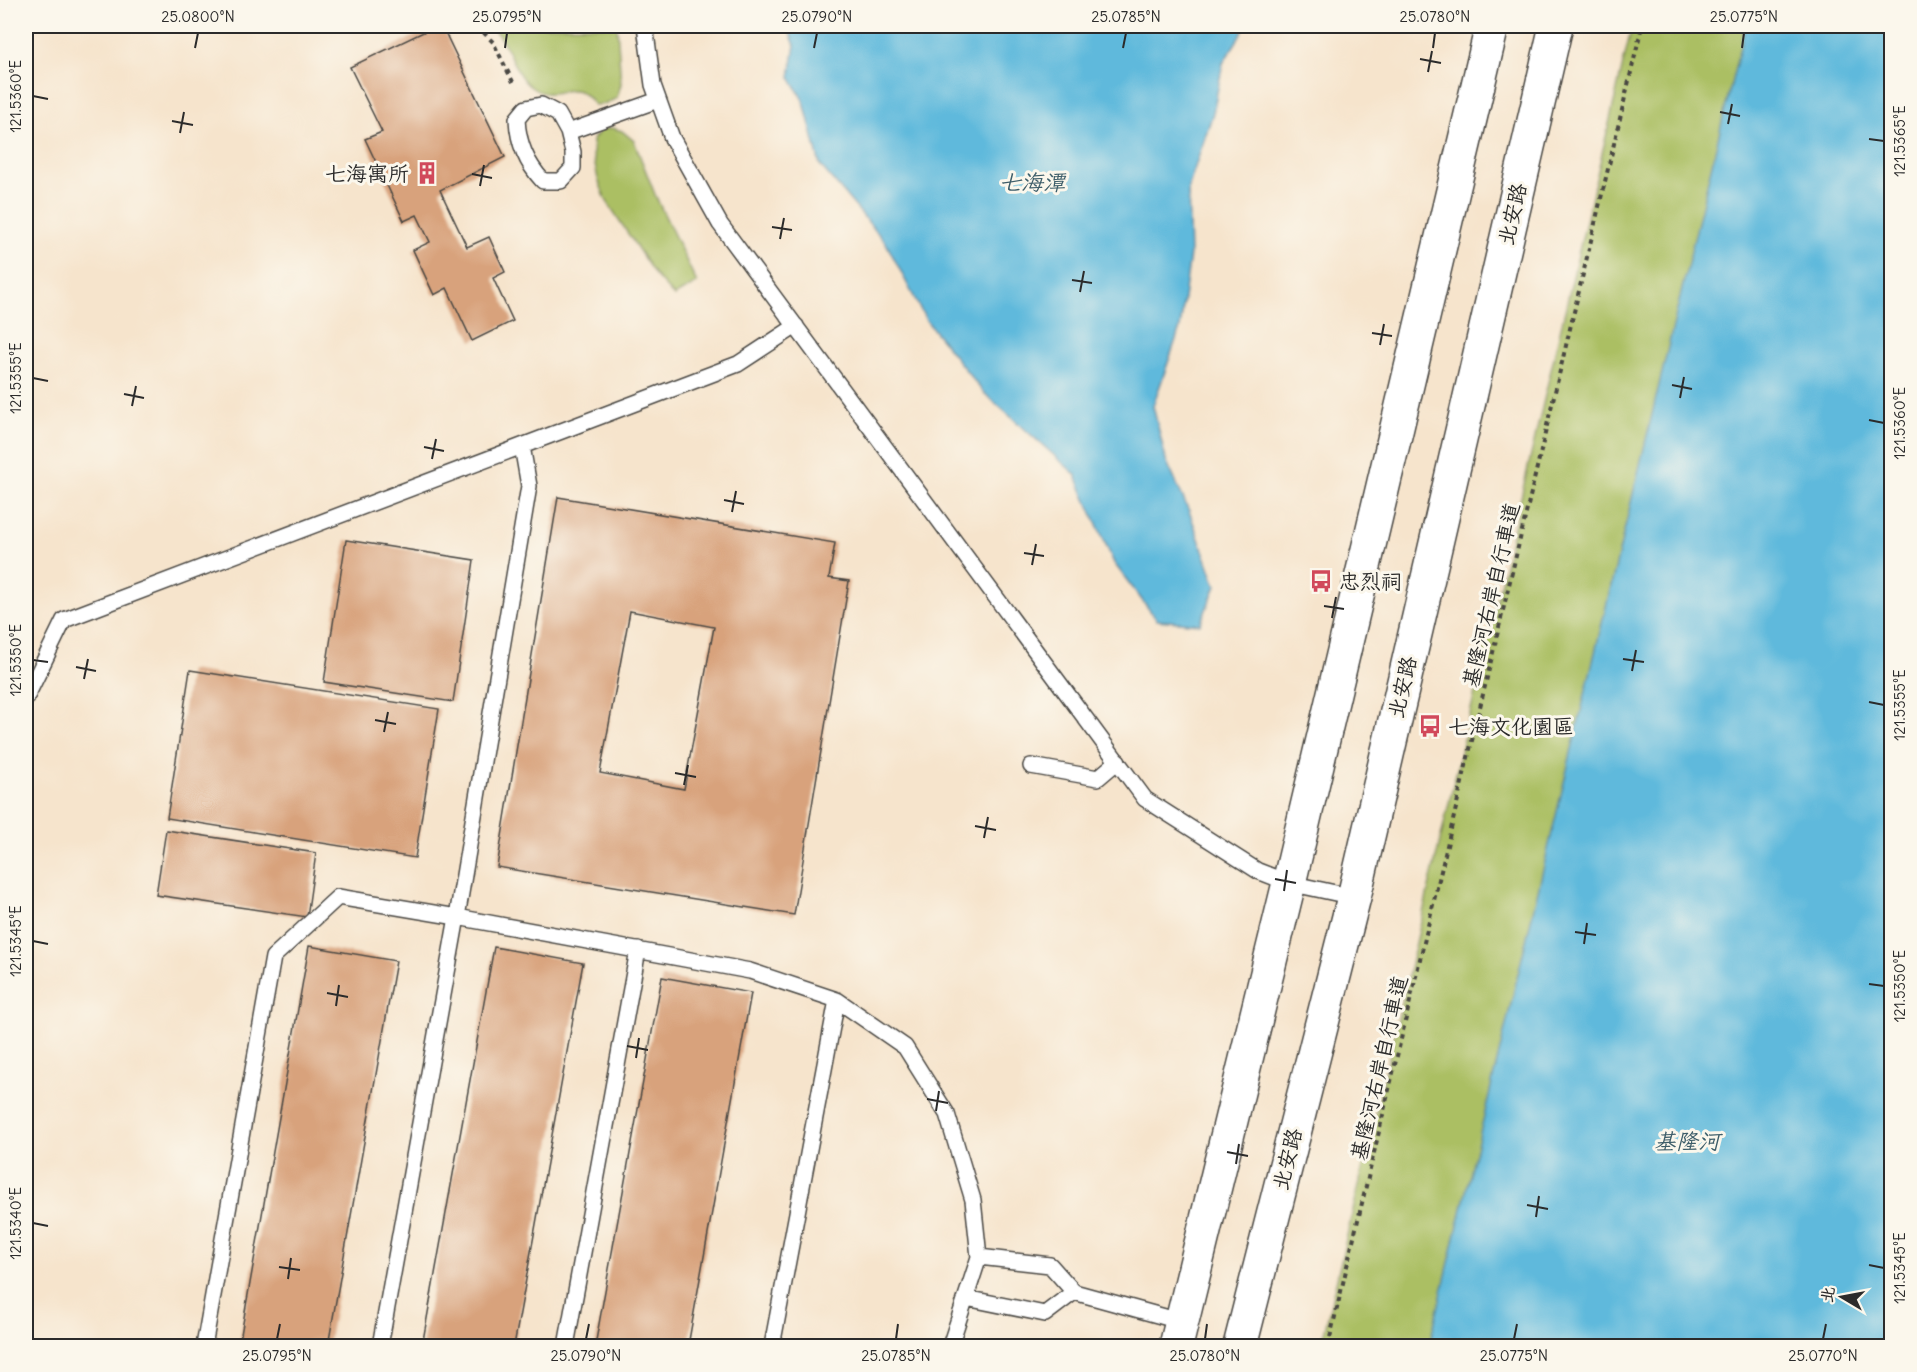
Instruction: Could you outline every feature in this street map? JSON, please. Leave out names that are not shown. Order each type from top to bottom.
[{"type":"main road","points":[[1180,1334],[1492,26]]},
{"type":"main road","name":"北安路","points":[[1240,1347],[1354,897],[1556,26]]},
{"type":"lane","points":[[645,26],[653,85],[672,138],[720,224],[1145,799],[1258,871],[1289,883],[1354,897]]},
{"type":"lane","points":[[568,132],[658,100]]},
{"type":"lane","points":[[541,105],[558,114],[568,132],[573,152],[573,168],[561,181],[543,181],[531,169],[518,135],[517,119],[526,108],[541,105]]},
{"type":"lane","points":[[26,698],[64,620],[738,364],[796,326]]},
{"type":"lane","points":[[381,1347],[457,917],[529,486],[522,446]]},
{"type":"lane","points":[[1031,766],[1098,778],[1118,761]]},
{"type":"lane","points":[[204,1347],[273,957],[338,897],[750,971],[837,1000],[905,1047],[947,1114],[973,1200],[979,1257],[950,1347]]},
{"type":"lane","points":[[566,1347],[638,950]]},
{"type":"lane","points":[[772,1347],[837,1000]]},
{"type":"lane","points":[[979,1257],[1050,1264],[1074,1292],[1180,1334]]},
{"type":"lane","points":[[966,1298],[1045,1314],[1074,1292]]},
{"type":"path","points":[[467,26],[481,30],[493,42],[526,108]]},
{"type":"path","name":"基隆河右岸自行車道","points":[[1328,1347],[1642,26]]},
{"type":"green space","points":[[488,26],[617,26],[621,84],[617,98],[605,104],[594,105],[587,96],[578,91],[546,93],[531,87],[519,73],[501,38]]},
{"type":"green space","points":[[1632,26],[1777,26],[1457,1346],[1321,1346]]},
{"type":"green space","points":[[613,128],[622,131],[634,141],[656,197],[697,283],[674,296],[655,275],[606,200],[598,179],[593,155],[593,139],[602,129]]},
{"type":"water","name":"七海潭","points":[[787,26],[1244,26],[1223,63],[1213,113],[1188,188],[1190,254],[1180,328],[1153,406],[1166,460],[1189,511],[1216,586],[1200,624],[1157,620],[1114,563],[1075,474],[983,392],[926,320],[886,243],[820,165],[804,102],[790,77],[795,45]]},
{"type":"water","name":"基隆河","points":[[1745,26],[1891,26],[1891,1346],[1429,1346]]},
{"type":"building","name":"七海寓所","points":[[436,26],[442,26],[505,157],[440,190],[467,247],[489,237],[505,272],[493,278],[513,321],[472,341],[447,288],[434,295],[413,250],[430,242],[417,215],[404,221],[365,139],[382,132],[350,67]]},
{"type":"building","points":[[558,497],[835,543],[829,578],[849,581],[794,915],[497,867]],"holes":[[[630,611],[714,627],[684,789],[600,773]]]},
{"type":"building","points":[[346,540],[474,560],[453,702],[324,682]]},
{"type":"building","points":[[190,670],[439,709],[415,858],[167,818]]},
{"type":"building","points":[[166,830],[316,853],[307,917],[156,895]]},
{"type":"building","points":[[309,946],[396,961],[328,1346],[239,1346]]},
{"type":"building","points":[[494,947],[583,963],[514,1346],[422,1346]]},
{"type":"building","points":[[662,977],[751,993],[688,1346],[595,1346]]},
{"type":"place","name":"七海寓所","points":[[427,173]]},
{"type":"place","name":"忠烈祠","points":[[1321,581]]},
{"type":"place","name":"七海文化園區","points":[[1430,726]]}]
